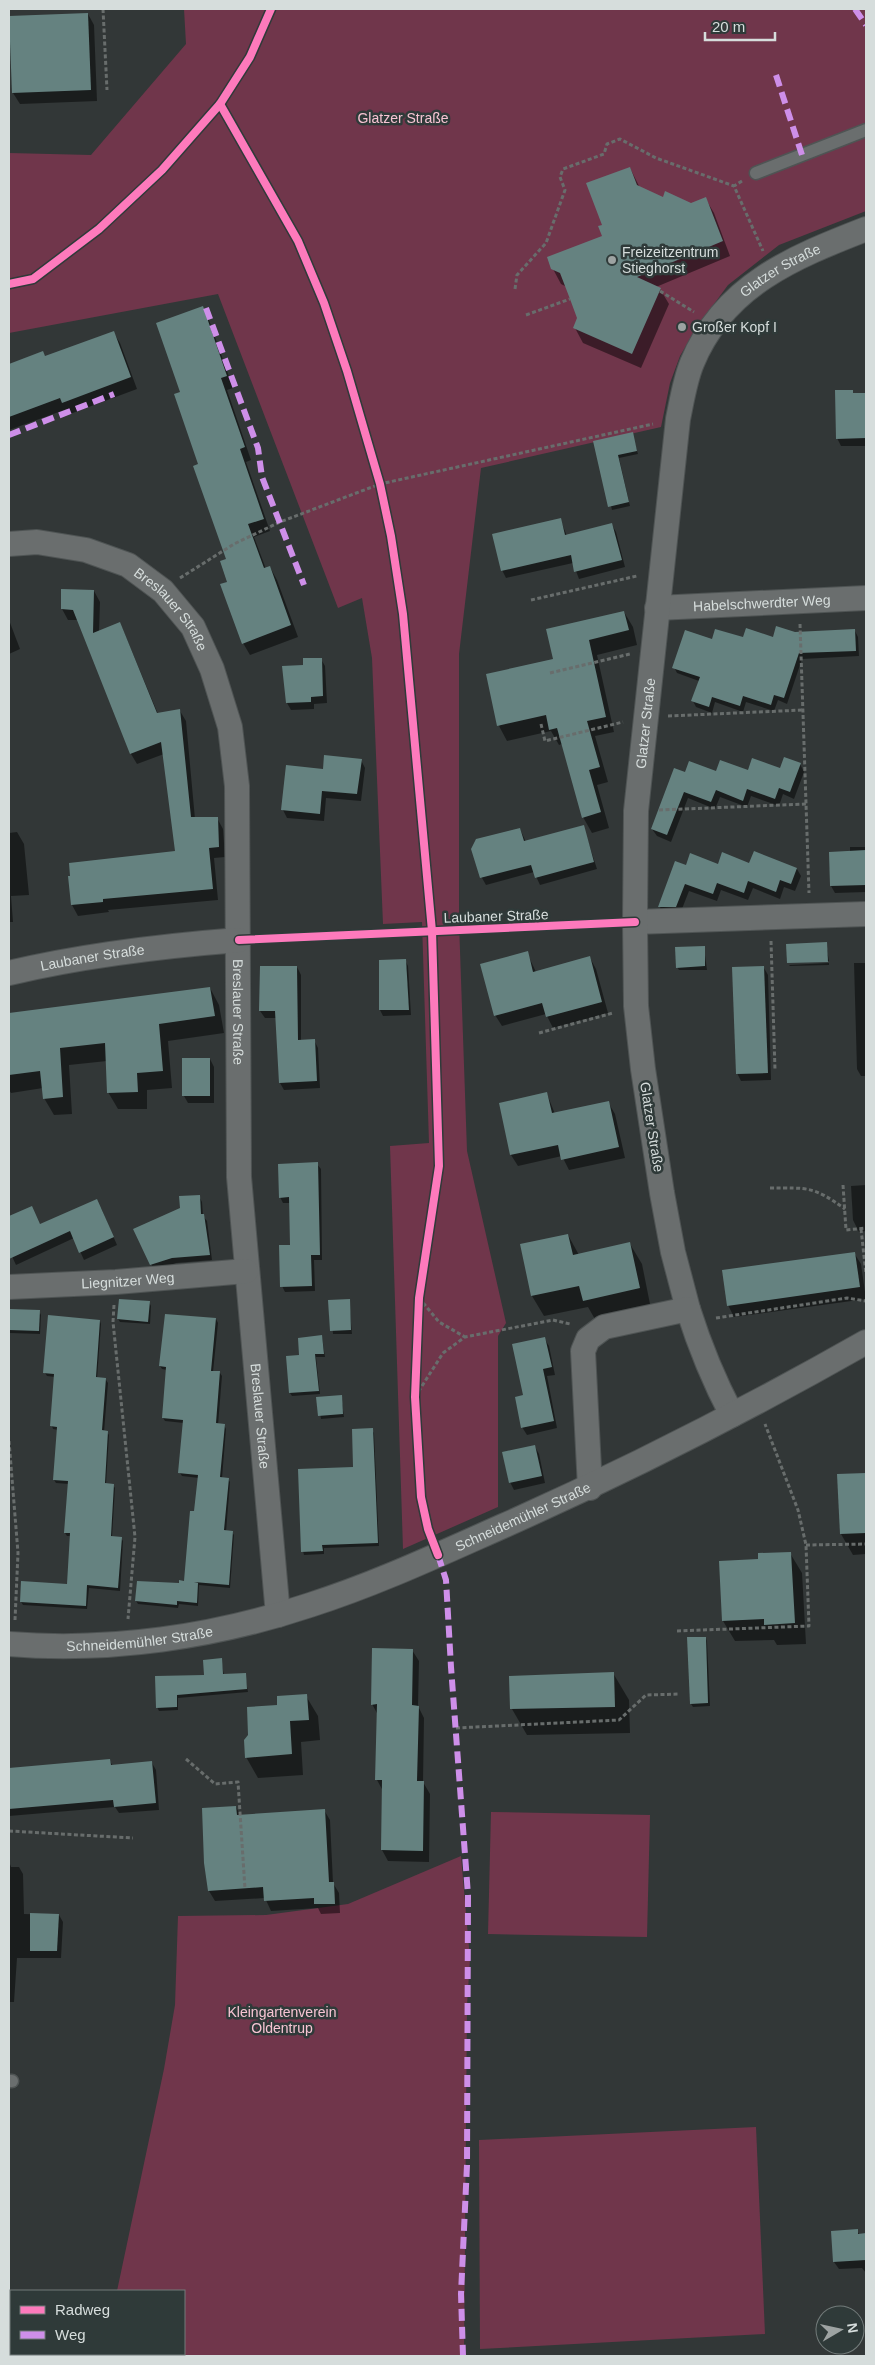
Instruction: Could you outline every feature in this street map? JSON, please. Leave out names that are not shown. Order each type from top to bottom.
[{"type":"street","name":"Glatzer Straße","points":[[732,1415],[716,1385],[690,1316],[673,1252],[643,1069],[636,1006],[636,811],[678,419],[692,364],[702,343],[724,312],[746,290],[772,271],[814,249],[866,229]]},
{"type":"street","name":"Breslauer Straße","points":[[9,544],[37,542],[86,550],[128,565],[163,591],[193,627],[212,669],[230,727],[237,786],[239,1177],[278,1615]]},
{"type":"street","name":"Habelschwerdter Weg","points":[[657,608],[866,598]]},
{"type":"street","points":[[635,922],[866,914]]},
{"type":"street","name":"Laubaner Straße","points":[[9,973],[98,955],[182,944],[239,940]]},
{"type":"street","name":"Liegnitzer Weg","points":[[9,1287],[116,1282],[246,1270]]},
{"type":"street","points":[[590,1488],[583,1365],[583,1351],[588,1339],[604,1327],[690,1316]]},
{"type":"street","name":"Schneidemühler Straße","points":[[11,1644],[81,1645],[126,1643],[183,1637],[237,1626],[311,1605],[438,1555],[590,1488],[757,1403],[866,1342]]},
{"type":"lane","points":[[756,173],[866,130]]},
{"type":"path","points":[[103,9],[107,90]]},
{"type":"path","points":[[515,289],[517,275],[546,243],[565,190],[560,177],[563,169],[604,154],[607,144],[620,139],[656,158],[734,186],[772,271]]},
{"type":"path","points":[[734,186],[756,173]]},
{"type":"path","points":[[660,291],[714,325]]},
{"type":"path","points":[[526,315],[570,299]]},
{"type":"path","points":[[163,591],[188,572],[234,544],[280,522],[380,484],[678,419]]},
{"type":"path","points":[[377,475],[382,493]]},
{"type":"path","points":[[531,600],[661,571]]},
{"type":"path","points":[[799,601],[809,916]]},
{"type":"path","points":[[550,672],[653,648]]},
{"type":"path","points":[[636,811],[806,804]]},
{"type":"path","points":[[770,917],[775,1070]]},
{"type":"path","points":[[539,1033],[636,1006]]},
{"type":"path","points":[[843,1185],[846,1230],[866,1228]]},
{"type":"path","points":[[770,1188],[809,1188],[822,1193],[845,1210]]},
{"type":"path","points":[[861,1229],[866,1274]]},
{"type":"path","points":[[116,1282],[113,1322],[136,1537],[126,1643]]},
{"type":"path","points":[[418,1308],[420,1289]]},
{"type":"path","points":[[419,1298],[439,1322],[465,1337]]},
{"type":"path","points":[[690,1316],[847,1298],[866,1301]]},
{"type":"path","points":[[414,1397],[443,1353],[465,1337],[554,1320],[574,1326],[588,1339]]},
{"type":"path","points":[[415,1377],[415,1407]]},
{"type":"path","points":[[677,1631],[809,1626],[806,1545],[798,1510],[757,1403]]},
{"type":"path","points":[[9,1442],[18,1553],[11,1644]]},
{"type":"path","points":[[806,1545],[866,1544]]},
{"type":"path","points":[[456,1728],[619,1720],[646,1695],[680,1694]]},
{"type":"path","points":[[186,1759],[215,1784],[238,1782],[245,1889]]},
{"type":"path","points":[[9,1831],[133,1838]]},
{"type":"green space","points":[[184,9],[866,9],[866,211],[779,245],[728,285],[697,327],[680,356],[670,383],[661,427],[481,468],[459,654],[459,922],[467,1151],[506,1323],[498,1336],[498,1507],[403,1549],[390,1146],[429,1143],[422,922],[383,924],[372,658],[362,598],[338,608],[218,294],[9,333],[9,153],[91,155],[186,44]]},
{"type":"green space","points":[[491,1812],[650,1815],[647,1937],[488,1934]]},
{"type":"green space","name":"Kleingartenverein Oldentrup","points":[[461,1856],[470,1959],[467,2005],[464,2356],[106,2356],[185,2355],[185,2290],[117,2290],[164,2069],[175,2005],[178,1916],[266,1915],[348,1904]]},
{"type":"green space","points":[[756,2127],[765,2334],[480,2349],[479,2140]]},
{"type":"building","points":[[88,13],[91,90],[12,93],[9,16]]},
{"type":"building","name":"Freizeitzentrum Stieghorst","points":[[630,167],[637,185],[663,197],[665,191],[691,203],[706,197],[723,241],[637,277],[661,288],[632,354],[573,328],[577,318],[560,273],[551,269],[547,257],[602,236],[598,226],[602,225],[586,183]]},
{"type":"building","points":[[203,306],[227,376],[221,378],[245,447],[240,449],[264,519],[248,524],[264,568],[270,566],[291,625],[242,644],[220,584],[227,582],[220,561],[226,559],[193,466],[198,464],[174,394],[180,392],[156,323]]},
{"type":"building","points":[[114,331],[131,377],[62,403],[60,398],[9,417],[9,364],[43,351],[45,356]]},
{"type":"building","points":[[835,390],[853,390],[853,393],[866,393],[866,438],[836,439]]},
{"type":"building","points":[[633,432],[637,451],[618,455],[629,502],[608,507],[593,441]]},
{"type":"building","points":[[561,518],[565,535],[612,523],[622,560],[574,572],[571,555],[501,571],[492,534]]},
{"type":"building","points":[[61,589],[94,590],[93,633],[120,622],[157,713],[180,709],[191,817],[218,817],[219,847],[209,848],[213,889],[103,899],[103,902],[71,905],[68,876],[70,876],[69,863],[175,851],[161,742],[130,754],[73,610],[61,609]]},
{"type":"building","points":[[624,611],[629,630],[589,640],[606,717],[587,721],[600,767],[589,770],[601,812],[582,818],[557,728],[549,730],[546,715],[497,726],[486,674],[553,659],[546,629]]},
{"type":"building","points":[[776,626],[795,632],[855,629],[856,651],[799,653],[784,698],[774,695],[771,705],[743,696],[740,706],[712,697],[709,707],[691,701],[700,677],[672,668],[685,630],[712,639],[715,629],[743,637],[746,628],[773,637]]},
{"type":"building","points":[[303,658],[322,658],[323,696],[311,697],[311,702],[286,703],[282,666],[303,665]]},
{"type":"building","points":[[324,755],[362,759],[357,794],[322,791],[320,814],[281,810],[286,765],[323,769]]},
{"type":"building","points":[[784,757],[801,763],[790,792],[779,788],[775,799],[747,789],[743,801],[716,790],[711,802],[684,792],[667,835],[651,829],[674,768],[685,772],[689,761],[716,771],[720,760],[748,770],[752,758],[780,768]]},
{"type":"building","points":[[584,825],[594,862],[535,878],[531,865],[480,878],[471,849],[476,839],[520,828],[524,841]]},
{"type":"building","points":[[866,850],[866,885],[830,886],[829,852]]},
{"type":"building","points":[[754,851],[797,868],[791,884],[780,880],[776,892],[748,881],[744,893],[717,883],[713,894],[685,884],[676,907],[658,907],[675,861],[686,865],[690,853],[718,864],[722,852],[749,863]]},
{"type":"building","points":[[827,942],[828,962],[787,963],[786,944]]},
{"type":"building","points":[[705,946],[705,966],[676,968],[675,947]]},
{"type":"building","points":[[528,951],[533,972],[590,956],[602,1002],[546,1017],[542,1003],[494,1016],[480,964]]},
{"type":"building","points":[[406,959],[409,1010],[379,1010],[379,960]]},
{"type":"building","points":[[260,966],[297,966],[298,1040],[315,1039],[317,1081],[279,1083],[275,1011],[259,1011]]},
{"type":"building","points":[[764,966],[768,1073],[736,1074],[732,967]]},
{"type":"building","points":[[210,987],[215,1016],[159,1024],[163,1071],[137,1073],[138,1092],[107,1093],[105,1043],[60,1048],[63,1097],[43,1099],[40,1071],[9,1075],[9,1013]]},
{"type":"building","points":[[182,1058],[210,1058],[210,1096],[182,1096]]},
{"type":"building","points":[[547,1092],[552,1113],[609,1101],[619,1147],[561,1160],[558,1145],[510,1155],[499,1103]]},
{"type":"building","points":[[318,1162],[320,1255],[311,1255],[312,1286],[280,1287],[279,1245],[290,1245],[289,1197],[279,1198],[278,1164]]},
{"type":"building","points":[[200,1195],[201,1214],[204,1214],[210,1255],[172,1258],[150,1265],[133,1229],[180,1208],[179,1196]]},
{"type":"building","points":[[97,1199],[114,1237],[79,1253],[70,1231],[9,1259],[9,1216],[32,1206],[40,1224]]},
{"type":"building","points":[[568,1234],[573,1255],[630,1242],[640,1288],[583,1301],[579,1286],[531,1296],[520,1244]]},
{"type":"building","points":[[855,1252],[860,1287],[727,1306],[722,1270]]},
{"type":"building","points":[[119,1299],[150,1301],[148,1322],[117,1319]]},
{"type":"building","points":[[350,1299],[351,1330],[330,1331],[328,1300]]},
{"type":"building","points":[[9,1309],[40,1310],[39,1331],[9,1330]]},
{"type":"building","points":[[165,1314],[216,1318],[211,1371],[220,1371],[216,1423],[225,1424],[220,1477],[229,1478],[224,1530],[233,1531],[229,1585],[194,1582],[198,1583],[197,1603],[177,1601],[177,1605],[135,1601],[137,1581],[179,1583],[179,1580],[184,1581],[190,1511],[194,1511],[198,1475],[178,1473],[183,1420],[162,1418],[166,1367],[159,1366]]},
{"type":"building","points":[[48,1315],[100,1320],[96,1377],[106,1378],[102,1430],[108,1431],[105,1483],[114,1484],[111,1536],[122,1537],[118,1588],[87,1585],[86,1606],[20,1602],[21,1581],[67,1584],[70,1533],[64,1533],[68,1481],[53,1480],[57,1427],[50,1426],[54,1374],[43,1373]]},
{"type":"building","points":[[322,1335],[324,1354],[315,1354],[319,1391],[289,1393],[286,1356],[299,1355],[298,1338]]},
{"type":"building","points":[[545,1337],[552,1367],[543,1369],[554,1421],[521,1428],[515,1397],[523,1395],[512,1344]]},
{"type":"building","points":[[342,1395],[343,1414],[318,1416],[316,1397]]},
{"type":"building","points":[[373,1428],[378,1543],[322,1545],[323,1551],[301,1552],[298,1469],[353,1467],[352,1429]]},
{"type":"building","points":[[535,1445],[542,1476],[509,1483],[502,1452]]},
{"type":"building","points":[[866,1473],[866,1533],[840,1534],[837,1474]]},
{"type":"building","points":[[791,1552],[795,1623],[764,1625],[764,1619],[722,1621],[719,1561],[758,1559],[758,1553]]},
{"type":"building","points":[[687,1637],[706,1637],[708,1703],[690,1704]]},
{"type":"building","points":[[372,1648],[413,1649],[412,1705],[419,1706],[417,1781],[424,1781],[423,1851],[381,1850],[382,1780],[375,1780],[377,1704],[371,1705]]},
{"type":"building","points":[[222,1658],[223,1674],[246,1673],[247,1689],[177,1695],[177,1707],[156,1708],[155,1676],[204,1675],[203,1660]]},
{"type":"building","points":[[614,1672],[615,1707],[510,1709],[509,1676]]},
{"type":"building","points":[[307,1694],[309,1720],[290,1721],[292,1754],[245,1758],[244,1740],[248,1735],[247,1707],[277,1705],[277,1696]]},
{"type":"building","points":[[110,1759],[111,1765],[152,1761],[156,1803],[114,1807],[113,1800],[9,1809],[9,1768]]},
{"type":"building","points":[[236,1806],[237,1815],[325,1809],[329,1882],[334,1882],[335,1904],[314,1904],[314,1898],[264,1901],[263,1887],[208,1891],[204,1863],[202,1808]]},
{"type":"building","points":[[30,1913],[59,1914],[57,1951],[30,1951]]},
{"type":"building","points":[[858,2229],[858,2234],[866,2233],[866,2260],[833,2262],[831,2231]]},
{"type":"marked path","points":[[855,9],[866,25]]},
{"type":"marked path","points":[[776,75],[802,155]]},
{"type":"marked path","points":[[206,308],[258,448],[262,477],[304,585]]},
{"type":"marked path","points":[[9,435],[114,394]]},
{"type":"marked path","points":[[438,1555],[446,1580],[468,1895],[467,2165],[461,2294],[463,2356]]},
{"type":"cycle path","points":[[9,284],[33,279],[99,229],[162,170],[220,104],[250,57],[271,9]]},
{"type":"cycle path","points":[[220,104],[298,241],[324,303],[347,371],[380,484],[391,536],[403,614],[432,931],[439,1166],[419,1298],[415,1397],[421,1497],[428,1529],[438,1555]]},
{"type":"cycle path","points":[[239,940],[635,922]]},
{"type":"place","name":"Freizeitzentrum Stieghorst","points":[[612,260]]},
{"type":"place","name":"Großer Kopf I","points":[[682,327]]}]
